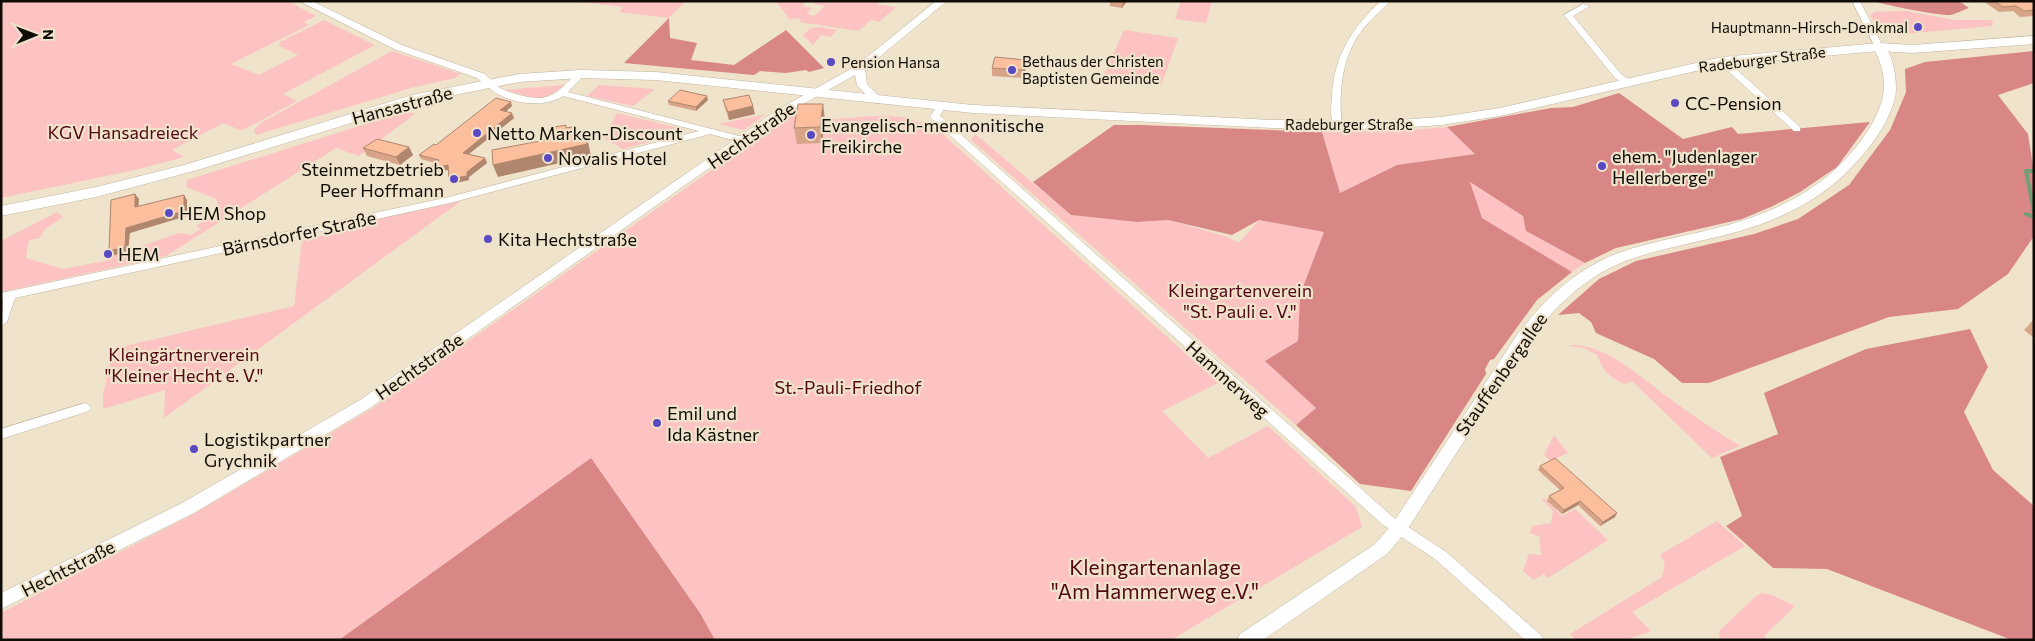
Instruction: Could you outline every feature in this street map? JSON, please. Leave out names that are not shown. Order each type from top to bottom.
[{"type":"main road","name":"Radeburger Straße","points":[[1879,47],[1903,40],[2034,31]]},
{"type":"main road","name":"Radeburger Straße","points":[[813,93],[878,101],[1052,114],[1337,125],[1416,124],[1474,116],[1722,61],[1879,47],[1912,49],[2034,40]]},
{"type":"main road","name":"Stauffenbergallee","points":[[1247,640],[1381,549],[1399,528],[1532,323],[1573,284],[1604,266],[1634,253],[1732,229],[1774,214],[1817,193],[1842,173],[1865,145],[1884,114],[1892,95],[1891,75],[1879,47]]},
{"type":"main road","name":"Hansastraße","points":[[1,211],[96,192],[189,168],[417,98],[582,74],[656,76],[813,93]]},
{"type":"street","points":[[304,1],[367,34],[481,76],[494,88],[543,104],[550,102],[582,74]]},
{"type":"street","name":"Hechtstraße","points":[[1,602],[188,508],[365,404],[783,111],[860,68],[882,52],[942,1]]},
{"type":"street","points":[[1337,125],[1335,97],[1338,76],[1348,46],[1355,33],[1386,1]]},
{"type":"street","points":[[1856,1],[1879,47]]},
{"type":"street","points":[[1586,6],[1568,15],[1618,76],[1627,82]]},
{"type":"street","points":[[1722,61],[1797,130]]},
{"type":"street","points":[[860,68],[862,85],[878,101]]},
{"type":"street","points":[[561,93],[744,140]]},
{"type":"street","name":"Hammerweg","points":[[940,106],[935,117],[1388,521],[1440,555],[1536,640]]},
{"type":"street","name":"Bärnsdorfer Straße","points":[[6,296],[450,200],[711,131]]},
{"type":"street","points":[[1,322],[6,296]]},
{"type":"street","points":[[1,434],[85,408]]},
{"type":"green space","name":"KGV Hansadreieck","points":[[1,1],[288,1],[316,16],[304,22],[309,25],[231,64],[259,75],[298,55],[279,46],[280,42],[324,20],[375,45],[283,94],[297,101],[245,129],[240,130],[223,123],[172,150],[184,157],[135,170],[1,198]]},
{"type":"green space","points":[[573,1],[686,1],[669,18],[619,12],[623,7]]},
{"type":"green space","points":[[776,1],[805,2],[802,6],[812,8],[806,14],[814,16],[825,6],[812,3],[814,1],[879,1],[877,4],[896,7],[879,22],[871,20],[858,31],[800,22],[801,19],[793,18],[790,20]]},
{"type":"green space","points":[[1181,1],[1212,1],[1206,23],[1175,19]]},
{"type":"green space","points":[[1907,11],[1955,20],[1990,20],[1993,22],[1992,26],[1902,34],[1878,30],[1870,15],[1875,12]]},
{"type":"green space","points":[[820,27],[837,30],[831,37],[821,35],[813,45],[803,35],[811,28]]},
{"type":"green space","points":[[1124,30],[1178,38],[1161,86],[1103,77]]},
{"type":"green space","points":[[392,51],[461,74],[455,78],[411,88],[256,135],[254,130],[261,123]]},
{"type":"green space","points":[[565,85],[557,92],[543,98],[530,97],[505,90]]},
{"type":"green space","points":[[599,85],[655,89],[633,106],[587,96]]},
{"type":"green space","points":[[407,111],[415,114],[359,156],[336,148],[166,256],[1,292],[1,241],[57,212],[63,217],[45,229],[40,238],[29,240],[26,258],[63,269],[110,260],[110,257],[179,233],[191,235],[201,229],[196,226],[213,215],[218,204],[216,199],[186,187],[187,180]]},
{"type":"green space","points":[[617,113],[678,128],[651,135],[649,142],[623,149],[604,138]]},
{"type":"green space","points":[[766,114],[744,130],[718,124]]},
{"type":"green space","name":"St.-Pauli-Friedhof","points":[[790,115],[797,117],[829,117],[829,119],[876,116],[900,117],[922,124],[926,122],[940,129],[946,137],[1218,383],[1162,411],[1208,458],[1268,426],[1356,507],[1362,527],[1171,640],[715,640],[700,613],[591,458],[339,640],[1,640],[1,613],[194,514],[373,408]]},
{"type":"green space","points":[[1447,127],[1475,154],[1397,165],[1340,193],[1322,132],[1396,131]]},
{"type":"green space","name":"Kleingartenverein \"St. Pauli e. V.\"","points":[[975,134],[1071,215],[1137,222],[1168,220],[1225,236],[1239,243],[1259,220],[1324,232],[1300,295],[1298,341],[1316,408],[1296,425],[971,140]]},
{"type":"green space","points":[[1470,182],[1523,216],[1526,231],[1585,263],[1572,272],[1482,218]]},
{"type":"green space","name":"Kleingärtnerverein \"Kleiner Hecht e. V.\"","points":[[461,201],[164,418],[165,390],[103,409],[103,395],[113,349],[294,306],[302,240],[345,231],[354,224]]},
{"type":"green space","points":[[1576,345],[1602,352],[1614,358],[1687,411],[1740,446],[1712,458],[1632,381],[1624,384],[1614,378],[1604,369],[1597,355],[1584,348],[1566,346]]},
{"type":"green space","points":[[1554,435],[1568,453],[1550,461],[1544,455]]},
{"type":"green space","points":[[1544,498],[1562,516],[1575,509],[1608,540],[1548,578],[1544,574],[1534,580],[1523,571],[1529,554],[1541,555],[1539,536],[1529,533],[1533,526],[1551,523],[1553,511],[1542,499]]},
{"type":"green space","points":[[1717,521],[1745,546],[1632,612],[1651,631],[1627,640],[1576,640],[1570,634],[1662,577],[1665,564],[1660,555]]},
{"type":"green space","points":[[1761,593],[1772,595],[1795,606],[1764,636],[1767,640],[1720,640],[1719,631]]},
{"type":"shaded area","points":[[1874,1],[1959,1],[1969,8],[1950,15],[1944,15]]},
{"type":"shaded area","points":[[669,18],[670,38],[697,43],[691,60],[734,65],[786,30],[824,68],[809,72],[806,70],[786,73],[760,71],[754,75],[624,63]]},
{"type":"shaded area","points":[[2034,51],[2034,83],[1998,95],[2028,134],[2034,173],[2034,236],[2008,274],[1958,309],[1889,317],[1709,383],[1682,383],[1654,359],[1596,333],[1591,322],[1579,313],[1558,315],[1599,279],[1636,261],[1754,234],[1798,219],[1849,185],[1890,130],[1906,92],[1905,69],[1925,62]]},
{"type":"shaded area","points":[[1619,93],[1683,139],[1732,127],[1738,134],[1870,122],[1837,167],[1800,192],[1773,206],[1742,219],[1616,248],[1585,263],[1526,231],[1523,216],[1470,182],[1482,218],[1572,272],[1537,300],[1494,359],[1490,360],[1485,369],[1486,374],[1411,491],[1360,484],[1296,425],[1316,408],[1265,361],[1298,341],[1300,295],[1324,232],[1259,220],[1232,235],[1168,220],[1137,222],[1071,215],[1033,182],[1114,125],[1141,125],[1322,132],[1340,193],[1397,165],[1475,154],[1447,127],[1551,108],[1573,107]]},
{"type":"shaded area","points":[[1970,329],[1988,367],[1964,412],[1993,470],[2034,506],[2034,640],[2012,640],[1827,569],[1773,568],[1726,526],[1742,516],[1720,457],[1778,434],[1764,393],[1866,349]]},
{"type":"shaded area","points":[[591,458],[700,613],[715,640],[339,640]]},
{"type":"building","points":[[1994,1],[2034,1],[2034,10],[2024,11],[2016,6],[2003,7]]},
{"type":"building","points":[[995,57],[1026,60],[1023,70],[992,68]]},
{"type":"building","points":[[680,90],[707,96],[696,107],[668,101]]},
{"type":"building","points":[[749,95],[753,106],[728,112],[723,100]]},
{"type":"building","name":"Netto Marken-Discount","points":[[496,98],[511,102],[500,110],[512,113],[463,153],[485,158],[467,172],[467,176],[449,179],[448,165],[428,169],[439,160],[419,155],[434,144],[436,145]]},
{"type":"building","points":[[798,104],[823,104],[820,127],[794,128]]},
{"type":"building","points":[[566,125],[566,128],[572,127],[573,132],[584,130],[587,144],[493,165],[492,150],[551,139],[549,128]]},
{"type":"building","points":[[377,139],[409,147],[396,157],[363,148]]},
{"type":"building","points":[[135,194],[135,207],[184,195],[184,211],[126,228],[125,247],[109,251],[111,200]]},
{"type":"building","points":[[1555,458],[1617,513],[1603,522],[1580,501],[1564,510],[1549,496],[1564,488],[1540,466]]},
{"type":"waterway","points":[[2034,171],[2026,171],[2034,211]]},
{"type":"waterway","points":[[2026,214],[2034,217]]},
{"type":"place","name":"Hauptmann-Hirsch-Denkmal","points":[[1918,27]]},
{"type":"place","name":"Pension Hansa","points":[[831,62]]},
{"type":"place","name":"Bethaus der Christen Baptisten Gemeinde","points":[[1012,70]]},
{"type":"place","name":"CC-Pension","points":[[1675,103]]},
{"type":"place","name":"Netto Marken-Discount","points":[[477,133]]},
{"type":"place","name":"Evangelisch-mennonitische Freikirche","points":[[811,135]]},
{"type":"place","name":"Novalis Hotel","points":[[548,158]]},
{"type":"place","name":"ehem. \"Judenlager Hellerberge\"","points":[[1602,166]]},
{"type":"place","name":"Steinmetzbetrieb Peer Hoffmann","points":[[454,179]]},
{"type":"place","name":"HEM Shop","points":[[169,213]]},
{"type":"place","name":"Kita Hechtstraße","points":[[488,239]]},
{"type":"place","name":"HEM","points":[[108,254]]},
{"type":"place","name":"Emil und Ida Kästner","points":[[657,423]]},
{"type":"place","name":"Logistikpartner Grychnik","points":[[194,449]]},
{"type":"park label","name":"Kleingartenanlage \"Am Hammerweg e.V.\"","points":[[1155,578]]}]
